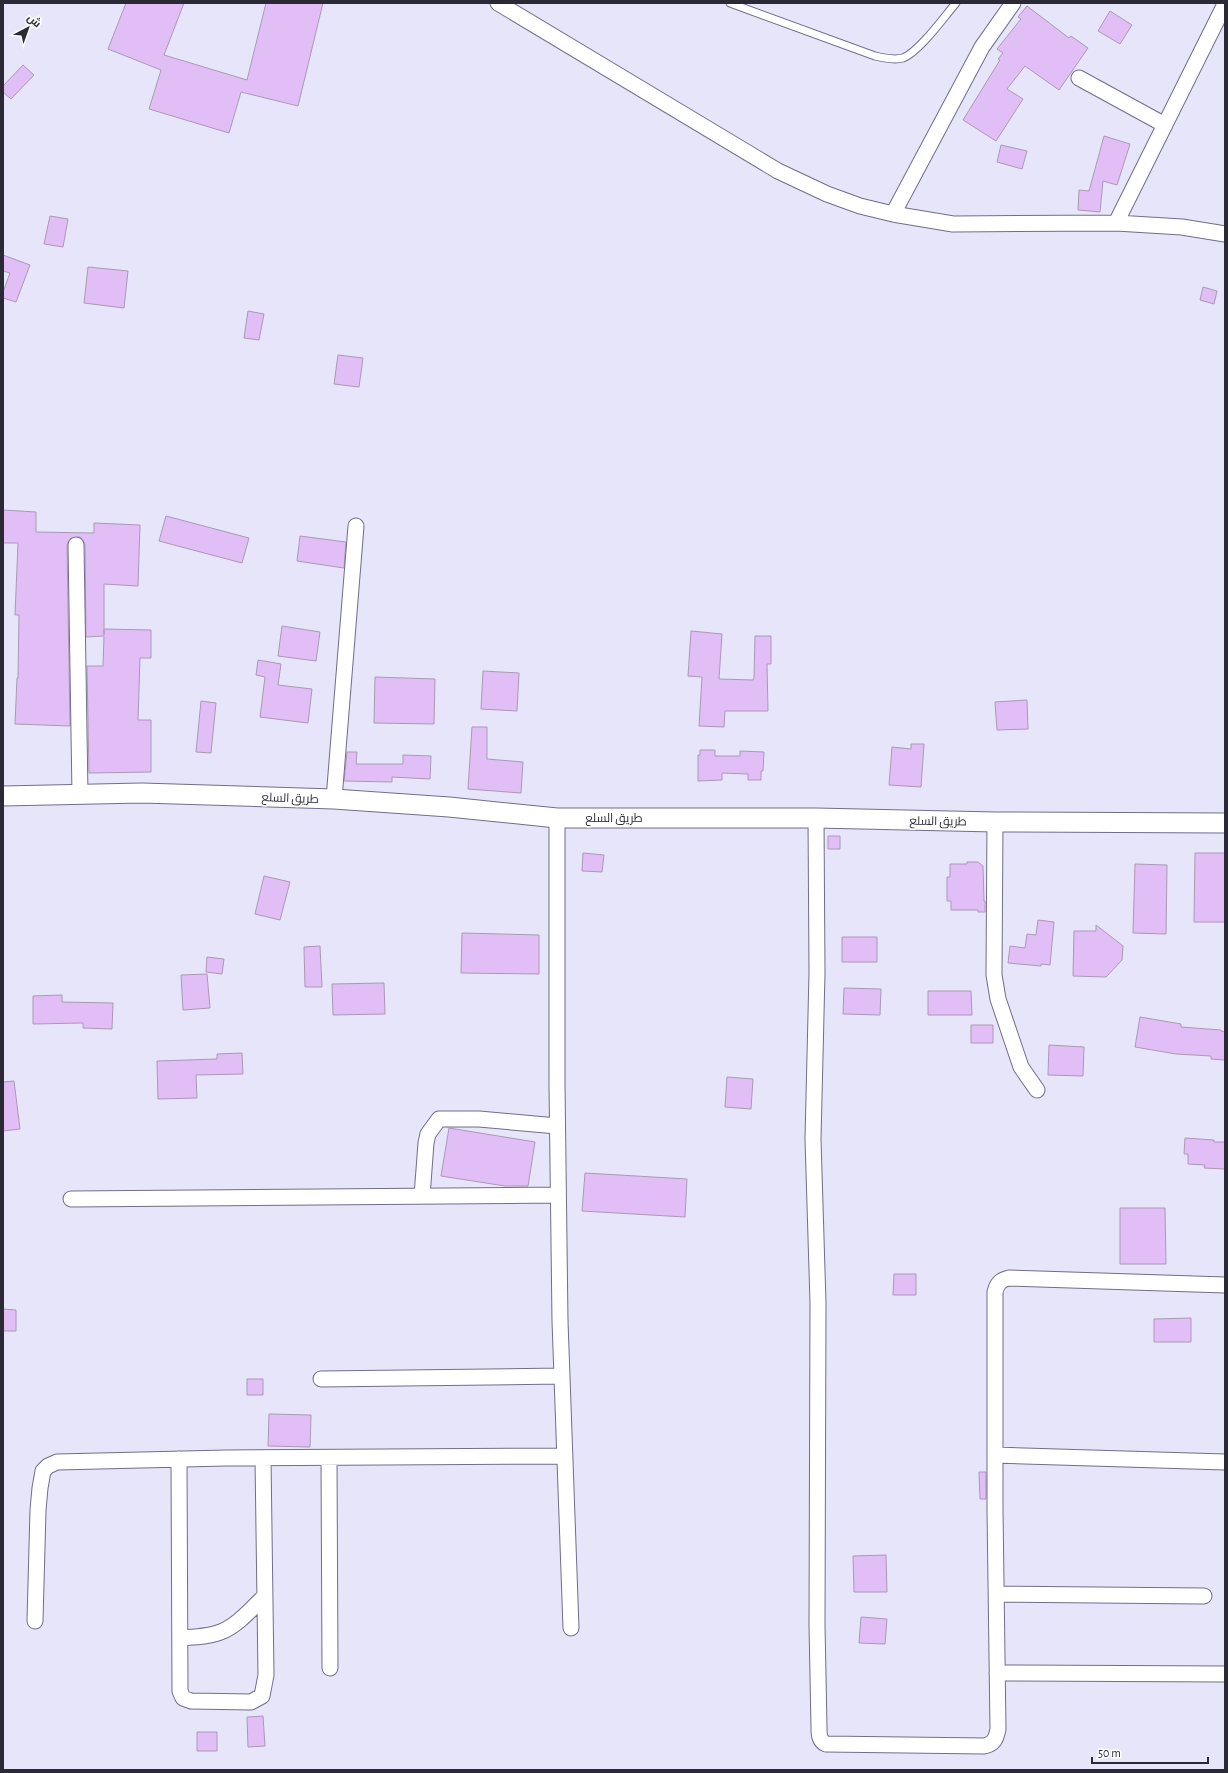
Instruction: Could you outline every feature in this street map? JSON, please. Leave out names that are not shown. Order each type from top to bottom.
[{"type":"street","points":[[498,3],[778,170],[834,196],[860,206],[892,214],[953,224],[1116,223],[1182,227],[1225,234]]},
{"type":"street","points":[[892,214],[982,47],[1013,3]]},
{"type":"street","points":[[1116,223],[1225,4]]},
{"type":"street","points":[[1079,78],[1165,125]]},
{"type":"street","points":[[334,799],[356,526]]},
{"type":"street","points":[[76,545],[80,794]]},
{"type":"street","name":"طريق السلع","points":[[3,796],[142,794],[334,799],[450,807],[557,818],[816,818],[995,822],[1225,823]]},
{"type":"street","points":[[557,818],[558,1195],[564,1456],[571,1628]]},
{"type":"street","points":[[816,818],[817,973],[813,1139],[818,1303],[817,1625],[820,1739],[826,1744],[984,1746],[991,1744],[996,1738],[998,1729],[995,1292],[997,1285],[1002,1280],[1009,1278],[1225,1286]]},
{"type":"street","points":[[995,822],[994,975],[998,999],[1021,1067],[1037,1090]]},
{"type":"street","points":[[422,1196],[426,1143],[428,1134],[439,1119],[478,1119],[557,1126]]},
{"type":"street","points":[[70,1199],[558,1195]]},
{"type":"street","points":[[321,1379],[562,1376]]},
{"type":"street","points":[[995,1455],[1225,1462]]},
{"type":"street","points":[[36,1621],[38,1510],[43,1471],[48,1466],[57,1462],[263,1458],[564,1456]]},
{"type":"street","points":[[179,1459],[180,1691],[183,1698],[191,1701],[251,1702],[262,1696],[266,1675],[263,1458]]},
{"type":"street","points":[[329,1458],[330,1668]]},
{"type":"street","points":[[997,1594],[1204,1596]]},
{"type":"street","points":[[180,1638],[204,1636],[224,1631],[246,1615],[264,1596]]},
{"type":"street","points":[[997,1673],[1225,1674]]},
{"type":"lane","points":[[730,3],[875,56],[888,58],[903,58],[918,48],[956,3]]},
{"type":"building","points":[[126,3],[184,3],[164,55],[247,80],[266,3],[323,3],[298,106],[241,92],[229,133],[149,109],[161,70],[108,49]]},
{"type":"building","points":[[1027,6],[1069,38],[1071,36],[1088,48],[1059,90],[1025,66],[1007,89],[1023,99],[996,141],[963,120],[1000,60],[998,59],[1003,53],[997,49],[1021,19],[1018,17]]},
{"type":"building","points":[[1110,11],[1132,25],[1120,44],[1098,31]]},
{"type":"building","points":[[23,65],[34,75],[11,99],[3,92],[3,86]]},
{"type":"building","points":[[1104,136],[1130,144],[1117,185],[1103,181],[1100,212],[1078,210],[1079,190],[1089,191]]},
{"type":"building","points":[[1001,145],[1027,151],[1022,169],[997,162]]},
{"type":"building","points":[[50,216],[68,219],[63,247],[44,244]]},
{"type":"building","points":[[3,255],[30,265],[16,302],[3,298],[3,292],[10,273],[3,271]]},
{"type":"building","points":[[88,267],[128,271],[124,308],[84,303]]},
{"type":"building","points":[[1203,287],[1217,291],[1214,304],[1200,300]]},
{"type":"building","points":[[248,311],[264,314],[259,340],[244,338]]},
{"type":"building","points":[[338,355],[363,358],[359,387],[334,384]]},
{"type":"building","points":[[3,510],[36,512],[36,532],[94,533],[94,523],[140,525],[138,586],[104,584],[104,629],[151,630],[151,658],[140,658],[138,720],[151,720],[151,772],[89,773],[87,666],[103,666],[104,636],[86,637],[85,545],[80,537],[71,538],[67,545],[70,726],[15,724],[18,678],[19,615],[15,615],[18,543],[3,543]]},
{"type":"building","points":[[166,516],[249,538],[242,563],[159,541]]},
{"type":"building","points":[[300,536],[346,542],[344,568],[297,561]]},
{"type":"building","points":[[282,626],[320,632],[316,661],[278,656]]},
{"type":"building","points":[[691,631],[722,634],[719,679],[753,680],[755,636],[771,636],[771,664],[767,664],[768,711],[725,711],[724,727],[699,726],[702,677],[688,676]]},
{"type":"building","points":[[258,660],[281,664],[278,685],[312,689],[308,723],[260,717],[265,677],[256,675]]},
{"type":"building","points":[[483,671],[519,673],[517,711],[481,709]]},
{"type":"building","points":[[375,677],[435,679],[434,724],[374,723]]},
{"type":"building","points":[[1027,700],[1028,729],[997,730],[995,702]]},
{"type":"building","points":[[201,701],[216,703],[211,753],[196,752]]},
{"type":"building","points":[[472,727],[487,727],[487,759],[523,762],[521,793],[468,789]]},
{"type":"building","points":[[911,744],[924,744],[921,787],[889,785],[892,747],[911,749]]},
{"type":"building","points":[[700,750],[715,750],[715,756],[740,756],[740,751],[764,752],[761,780],[748,780],[748,774],[722,773],[722,780],[698,781],[698,755],[700,755]]},
{"type":"building","points":[[347,752],[357,752],[356,764],[403,764],[403,755],[431,756],[430,779],[392,777],[392,782],[344,781]]},
{"type":"building","points":[[828,836],[840,836],[840,849],[828,849]]},
{"type":"building","points":[[583,853],[604,855],[602,872],[582,871]]},
{"type":"building","points":[[1195,853],[1225,853],[1225,922],[1194,922]]},
{"type":"building","points":[[967,862],[978,862],[983,866],[985,912],[978,912],[978,910],[951,910],[951,901],[947,901],[947,877],[950,877],[950,864],[967,864]]},
{"type":"building","points":[[1135,864],[1167,865],[1166,934],[1133,933]]},
{"type":"building","points":[[264,876],[290,882],[280,920],[255,914]]},
{"type":"building","points":[[1038,920],[1054,922],[1050,965],[1041,964],[1041,966],[1008,963],[1010,946],[1025,948],[1027,934],[1036,935]]},
{"type":"building","points":[[1096,925],[1123,946],[1122,960],[1106,977],[1073,976],[1074,931],[1096,931]]},
{"type":"building","points":[[462,933],[539,935],[539,974],[461,973]]},
{"type":"building","points":[[842,937],[877,937],[877,962],[842,962]]},
{"type":"building","points":[[320,946],[322,987],[305,987],[304,947]]},
{"type":"building","points":[[207,957],[224,959],[222,974],[206,972]]},
{"type":"building","points":[[207,974],[210,1008],[183,1010],[181,975]]},
{"type":"building","points":[[384,983],[385,1014],[333,1015],[332,984]]},
{"type":"building","points":[[844,988],[881,989],[880,1015],[843,1014]]},
{"type":"building","points":[[928,991],[971,991],[972,1015],[928,1015]]},
{"type":"building","points":[[62,995],[62,1002],[113,1003],[112,1029],[83,1028],[83,1023],[33,1024],[33,996]]},
{"type":"building","points":[[1140,1017],[1181,1024],[1181,1027],[1221,1030],[1225,1032],[1225,1060],[1211,1059],[1211,1056],[1176,1054],[1135,1047]]},
{"type":"building","points":[[971,1025],[993,1025],[993,1043],[971,1043]]},
{"type":"building","points":[[1049,1045],[1084,1047],[1083,1076],[1048,1075]]},
{"type":"building","points":[[242,1053],[243,1074],[196,1075],[197,1098],[158,1099],[157,1061],[217,1059],[217,1054]]},
{"type":"building","points":[[727,1077],[753,1079],[751,1109],[725,1107]]},
{"type":"building","points":[[14,1081],[20,1129],[3,1131],[3,1082]]},
{"type":"building","points":[[449,1128],[535,1142],[528,1186],[505,1186],[441,1176]]},
{"type":"building","points":[[1185,1138],[1225,1142],[1225,1169],[1204,1168],[1205,1165],[1188,1164],[1188,1154],[1184,1154]]},
{"type":"building","points":[[585,1173],[687,1179],[685,1217],[582,1211]]},
{"type":"building","points":[[1120,1208],[1165,1208],[1166,1264],[1120,1264]]},
{"type":"building","points":[[894,1274],[916,1274],[916,1295],[893,1295]]},
{"type":"building","points":[[3,1309],[16,1310],[16,1331],[3,1331]]},
{"type":"building","points":[[1191,1318],[1191,1342],[1154,1342],[1154,1319]]},
{"type":"building","points":[[247,1379],[263,1379],[263,1395],[247,1395]]},
{"type":"building","points":[[269,1414],[311,1415],[310,1447],[268,1446]]},
{"type":"building","points":[[979,1472],[986,1472],[986,1499],[980,1499]]},
{"type":"building","points":[[886,1555],[887,1592],[854,1592],[853,1556]]},
{"type":"building","points":[[861,1617],[887,1619],[885,1644],[859,1643]]},
{"type":"building","points":[[263,1716],[265,1746],[248,1747],[247,1717]]},
{"type":"building","points":[[197,1732],[217,1732],[217,1751],[197,1751]]}]
